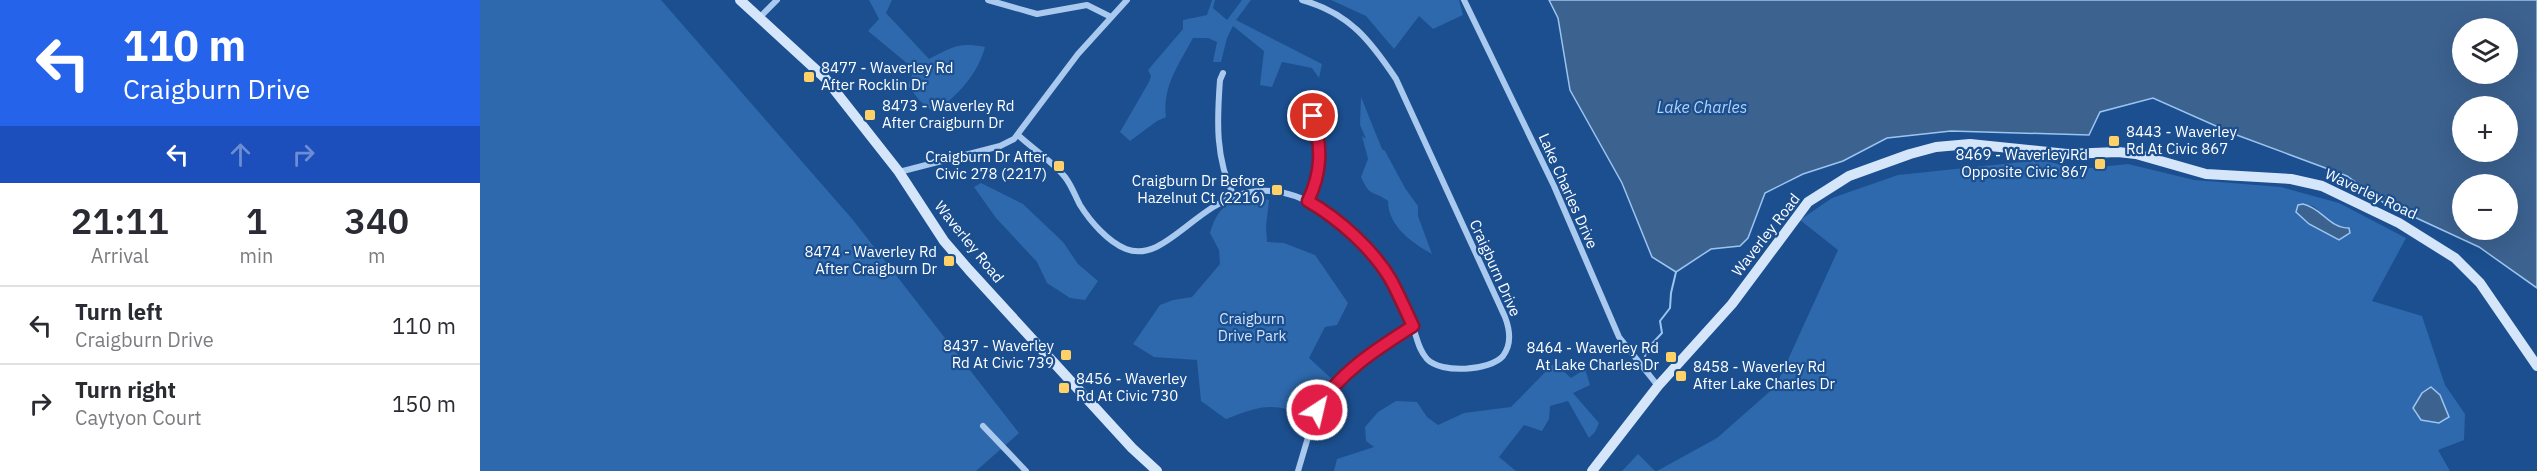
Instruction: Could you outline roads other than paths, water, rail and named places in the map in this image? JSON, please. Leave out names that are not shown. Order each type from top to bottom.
[{"type":"main road","name":"Waverley Road","points":[[740,0],[825,78],[899,172],[945,241],[969,270],[1132,448],[1157,471]]},
{"type":"main road","name":"Waverley Road","points":[[1592,471],[1658,386],[1732,304],[1808,202],[1827,188],[1872,166],[1936,147],[1969,144],[2067,154],[2118,152],[2136,154],[2206,174],[2291,179],[2322,186],[2399,223],[2455,258],[2480,283],[2537,366]]},
{"type":"street","points":[[759,18],[777,0]]},
{"type":"street","points":[[988,0],[1037,14],[1087,5],[1111,17]]},
{"type":"street","points":[[899,172],[999,146],[1018,135],[1078,54],[1127,0]]},
{"type":"street","name":"Craigburn Drive","points":[[1018,135],[1061,172],[1090,218],[1115,242],[1126,249],[1139,252],[1157,247],[1219,202],[1234,196],[1260,190],[1308,201],[1325,211],[1372,256],[1390,279],[1413,326],[1417,344],[1428,360],[1446,369],[1489,364],[1501,358],[1508,346],[1509,332],[1505,317],[1396,79],[1380,54],[1356,27],[1344,17],[1322,6],[1302,0]]},
{"type":"street","name":"Lake Charles Drive","points":[[1464,0],[1554,186],[1619,337],[1658,386]]},
{"type":"street","points":[[1223,73],[1220,80],[1217,135],[1223,166],[1234,196]]},
{"type":"street","points":[[1308,201],[1317,182],[1320,163],[1319,141],[1313,116]]},
{"type":"street","points":[[1298,471],[1314,417],[1333,387],[1413,326]]},
{"type":"street","points":[[983,426],[1026,471]]},
{"type":"water","name":"Lake Charles","points":[[1549,0],[2537,0],[2537,288],[2479,247],[2464,240],[2518,240],[2518,174],[2452,174],[2452,234],[2384,203],[2347,176],[2234,134],[2153,98],[2100,112],[2089,135],[1951,131],[1887,138],[1843,161],[1803,174],[1765,193],[1748,238],[1740,246],[1711,249],[1676,272],[1652,257],[1622,183],[1570,90],[1558,18]]},
{"type":"water","points":[[2303,204],[2315,209],[2336,225],[2349,228],[2350,233],[2339,240],[2309,224],[2296,212],[2298,205]]},
{"type":"water","points":[[2431,387],[2440,395],[2449,417],[2439,423],[2421,420],[2413,408],[2422,393]]},
{"type":"waterway","points":[[1644,360],[1647,349],[1662,333],[1660,321],[1670,308],[1676,272]]},
{"type":"place","name":"8477 - Waverley Rd After Rocklin Dr","points":[[809,77]]},
{"type":"place","name":"8473 - Waverley Rd After Craigburn Dr","points":[[870,115]]},
{"type":"place","name":"8443 - Waverley Rd At Civic 867","points":[[2114,141]]},
{"type":"place","name":"8469 - Waverley Rd Opposite Civic 867","points":[[2100,164]]},
{"type":"place","name":"Craigburn Dr After Civic 278 (2217)","points":[[1059,166]]},
{"type":"place","name":"Craigburn Dr Before Hazelnut Ct (2216)","points":[[1277,190]]},
{"type":"place","name":"8474 - Waverley Rd After Craigburn Dr","points":[[949,261]]},
{"type":"place","name":"8437 - Waverley Rd At Civic 739","points":[[1066,355]]},
{"type":"place","name":"8464 - Waverley Rd At Lake Charles Dr","points":[[1671,357]]},
{"type":"place","name":"8458 - Waverley Rd After Lake Charles Dr","points":[[1681,376]]},
{"type":"place","name":"8456 - Waverley Rd At Civic 730","points":[[1064,388]]},
{"type":"park label","name":"Craigburn Drive Park","points":[[1252,328]]}]
